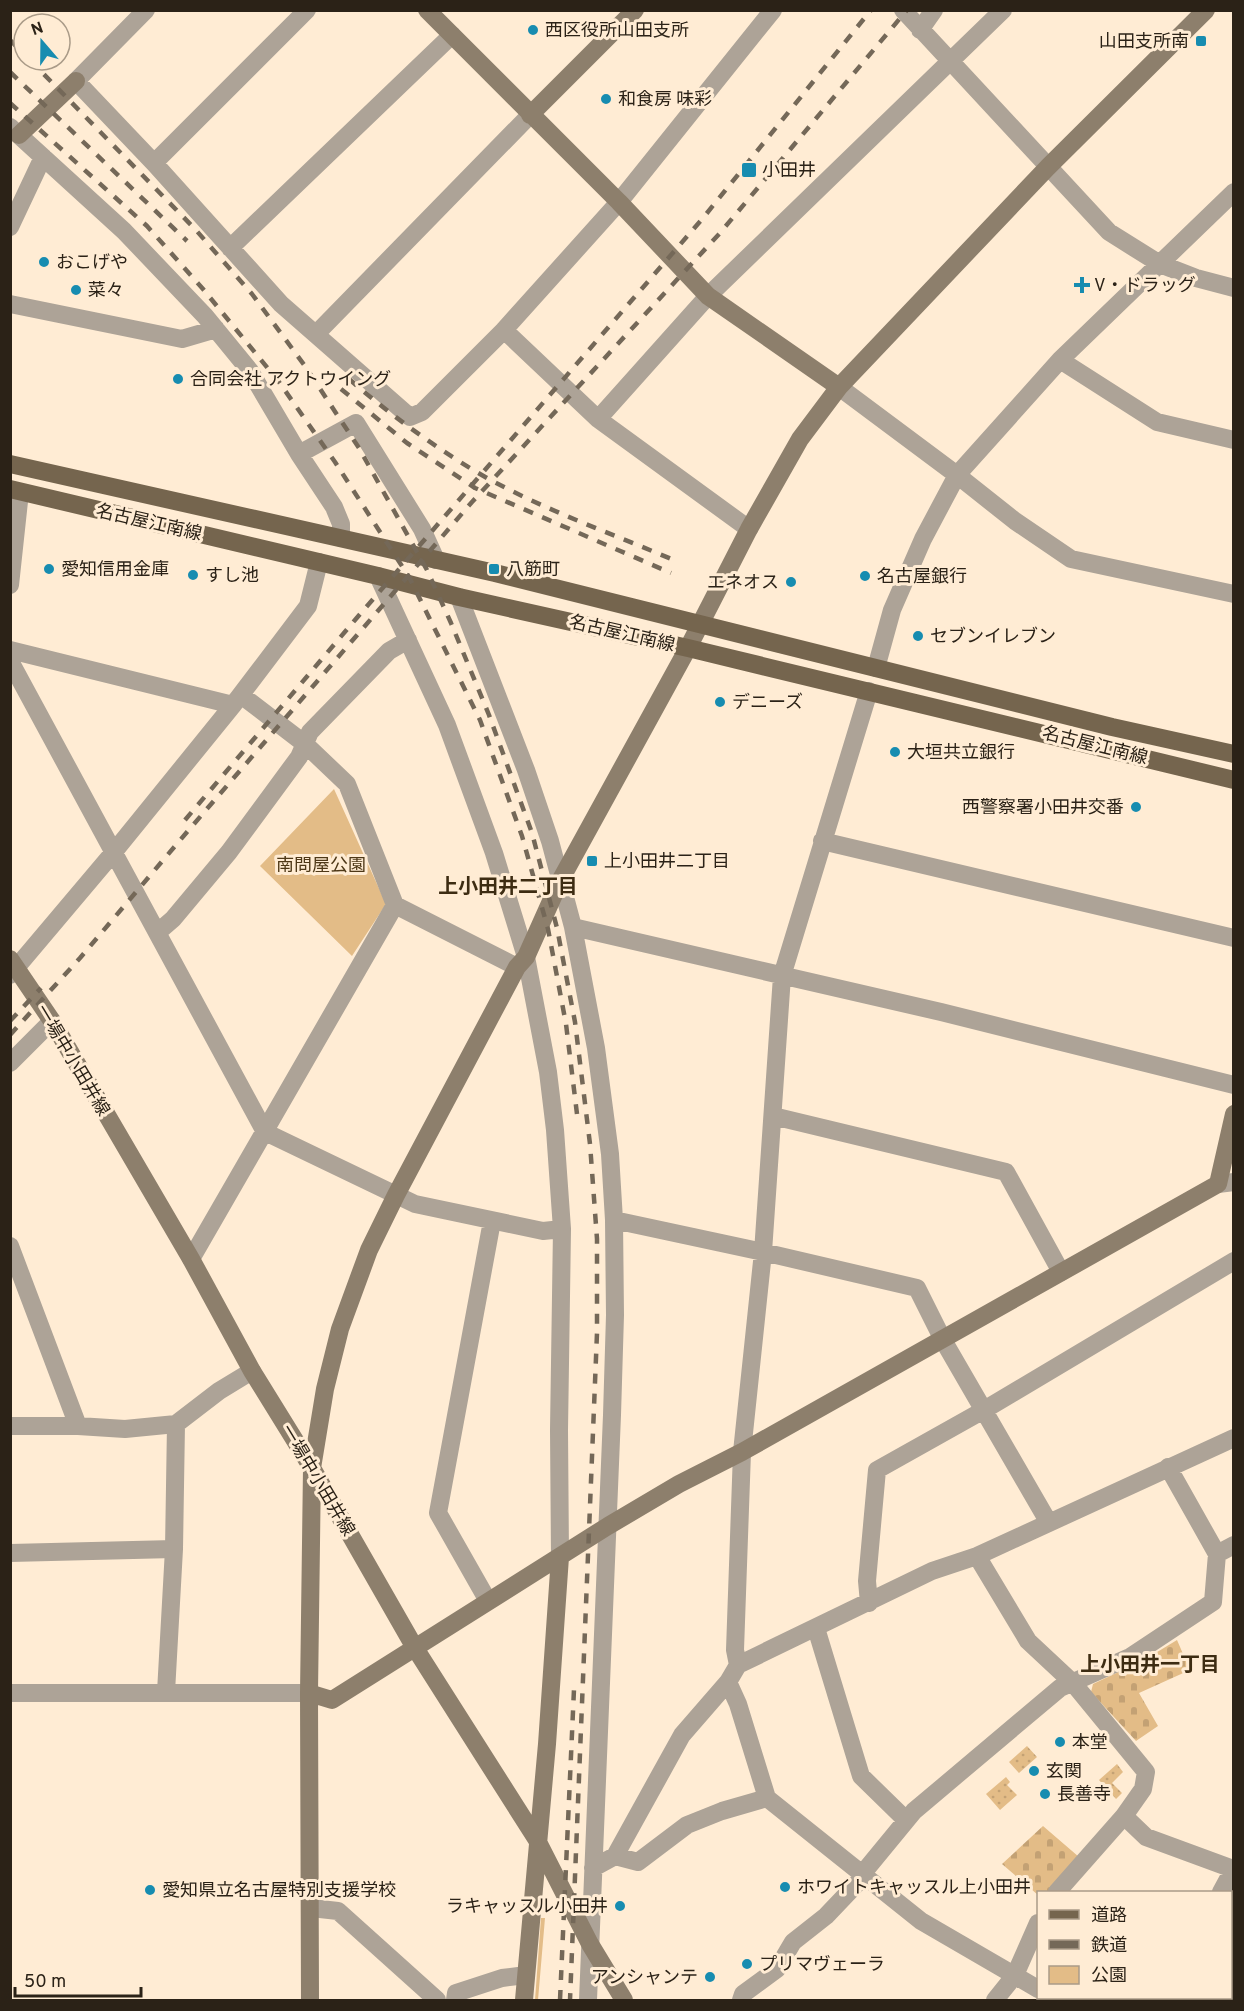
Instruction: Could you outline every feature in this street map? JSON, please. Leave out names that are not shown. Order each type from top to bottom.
[{"type":"main road","name":"名古屋江南線","points":[[10,464],[436,560],[1112,727],[1233,754]]},
{"type":"main road","name":"名古屋江南線","points":[[15,491],[459,597],[688,648],[1233,780]]},
{"type":"street","points":[[146,10],[76,81],[15,131],[124,231],[216,329],[250,371],[299,454],[334,507],[341,524],[341,538]]},
{"type":"street","points":[[154,163],[307,10]]},
{"type":"street","points":[[427,10],[619,202],[708,296],[839,387],[1015,521],[1071,559],[1233,594]]},
{"type":"street","points":[[316,334],[635,10]]},
{"type":"street","points":[[76,81],[154,163],[281,304],[410,417],[422,412],[504,330],[619,202],[773,10]]},
{"type":"street","points":[[903,10],[1109,232],[1160,264],[1196,278],[1233,288]]},
{"type":"street","points":[[921,30],[934,10]]},
{"type":"street","points":[[598,419],[708,296],[1003,10]]},
{"type":"street","points":[[310,2001],[309,1693],[312,1468],[325,1389],[340,1329],[369,1250],[521,962],[560,881],[701,624],[749,529],[800,439],[839,387],[1048,167],[1206,10]]},
{"type":"street","points":[[230,248],[452,34]]},
{"type":"street","points":[[10,227],[43,157]]},
{"type":"street","points":[[876,668],[892,610],[923,539],[957,475],[1060,360],[1233,192]]},
{"type":"street","points":[[10,304],[182,339],[216,329]]},
{"type":"street","points":[[504,330],[598,419],[749,529]]},
{"type":"street","points":[[1060,360],[1157,422],[1233,440]]},
{"type":"street","points":[[299,454],[356,423],[422,529],[436,560]]},
{"type":"street","points":[[10,585],[15,491]]},
{"type":"street","points":[[12,967],[113,853],[237,700],[308,606],[319,562]]},
{"type":"street","points":[[378,576],[447,725],[494,853],[549,1072],[555,1130],[562,1229],[560,1557],[547,1744],[524,2001]]},
{"type":"street","points":[[459,597],[526,770],[573,927],[597,1060],[610,1154],[614,1220],[615,1315],[588,2001]]},
{"type":"street","points":[[158,932],[172,919],[229,852],[300,757],[310,732],[389,651],[408,640]]},
{"type":"street","points":[[10,650],[237,700],[305,744],[347,784],[395,905],[521,962]]},
{"type":"street","points":[[10,661],[265,1132],[415,1204],[543,1231],[562,1229]]},
{"type":"street","points":[[738,1665],[735,1650],[742,1452],[763,1252],[782,976],[869,691]]},
{"type":"street","points":[[822,841],[1233,938]]},
{"type":"street","points":[[191,1259],[395,905]]},
{"type":"street","points":[[573,927],[952,1015],[1233,1085]]},
{"type":"street","name":"一場中小田井線","points":[[12,967],[52,1021],[191,1259],[252,1371],[312,1468],[415,1648],[537,1840],[590,1944],[624,2001]]},
{"type":"street","points":[[10,1064],[52,1021]]},
{"type":"street","points":[[10,1693],[309,1693],[332,1700],[608,1526],[679,1484],[742,1452],[1061,1272],[1226,1183],[1233,1114]]},
{"type":"street","points":[[773,1116],[1006,1172],[1061,1272]]},
{"type":"street","points":[[614,1220],[917,1288],[943,1340],[1049,1523]]},
{"type":"street","points":[[488,1601],[438,1513],[492,1221]]},
{"type":"street","points":[[11,1247],[78,1426]]},
{"type":"street","points":[[869,1603],[867,1581],[877,1470],[984,1410],[1233,1261]]},
{"type":"street","points":[[10,1426],[124,1429],[176,1424],[219,1391],[252,1371]]},
{"type":"street","points":[[166,1692],[174,1549],[176,1424]]},
{"type":"street","points":[[593,1868],[615,1856],[682,1735],[728,1682],[738,1665],[932,1571],[977,1556],[1233,1438]]},
{"type":"street","points":[[741,2001],[743,1994],[777,1969],[793,1942],[826,1916],[864,1874],[906,1820],[1060,1688],[1130,1658],[1214,1602],[1225,1549],[1168,1467]]},
{"type":"street","points":[[10,1552],[174,1549]]},
{"type":"street","points":[[977,1556],[1028,1641],[1073,1683],[1146,1772],[1143,1789],[1125,1816],[1059,1891]]},
{"type":"street","points":[[816,1628],[861,1776],[906,1820]]},
{"type":"street","points":[[728,1682],[738,1704],[767,1798],[921,1921],[1037,1988]]},
{"type":"street","points":[[615,1856],[638,1862],[687,1825],[722,1811],[767,1798]]},
{"type":"street","points":[[1125,1816],[1146,1837],[1233,1868],[1222,1891]]},
{"type":"street","points":[[311,1908],[338,1911],[437,2001]]},
{"type":"street","points":[[995,2001],[1015,1976],[1037,1925]]},
{"type":"street","points":[[454,2001],[456,1994],[502,1978],[526,1975]]},
{"type":"green space","name":"南問屋公園","points":[[334,789],[386,904],[352,956],[260,866]]},
{"type":"green space","points":[[1177,1640],[1190,1670],[1139,1693],[1158,1726],[1136,1741],[1091,1692],[1093,1684],[1144,1660]]},
{"type":"green space","points":[[1027,1746],[1037,1757],[1019,1773],[1009,1762]]},
{"type":"green space","points":[[1117,1764],[1123,1772],[1112,1783],[1122,1793],[1116,1799],[1099,1780]]},
{"type":"green space","points":[[1006,1777],[1010,1782],[1007,1785],[1017,1795],[1000,1810],[986,1794]]},
{"type":"green space","points":[[1043,1826],[1079,1857],[1049,1891],[1037,1891],[1037,1894],[1002,1864]]},
{"type":"green space","points":[[541,1918],[545,1918],[538,2000],[535,2000]]},
{"type":"railway","points":[[185,820],[703,218],[871,10]]},
{"type":"railway","points":[[10,1035],[80,958],[472,502],[720,233],[907,10]]},
{"type":"railway","points":[[10,72],[187,241]]},
{"type":"railway","points":[[42,72],[195,229],[252,294],[305,366],[359,448],[427,570],[451,623],[489,715],[532,833],[557,928],[575,1022],[590,1144],[597,1239],[597,1333],[570,2000]]},
{"type":"railway","points":[[10,103],[147,226],[203,289],[279,382],[335,462],[409,577],[480,720],[522,836],[548,929],[566,1024],[577,1114]]},
{"type":"railway","points":[[349,379],[416,432],[487,478],[557,512],[676,561]]},
{"type":"railway","points":[[341,389],[407,443],[475,488],[671,573]]},
{"type":"railway","points":[[10,1021],[41,988]]},
{"type":"railway","points":[[560,2000],[574,1689]]},
{"type":"place","name":"西区役所山田支所","points":[[533,30]]},
{"type":"place","name":"山田支所南","points":[[1201,41]]},
{"type":"place","name":"和食房 味彩","points":[[606,99]]},
{"type":"place","name":"小田井","points":[[749,170]]},
{"type":"place","name":"おこげや","points":[[44,262]]},
{"type":"place","name":"V・ドラッグ","points":[[1082,285]]},
{"type":"place","name":"菜々","points":[[76,290]]},
{"type":"place","name":"合同会社 アクトウイング","points":[[178,379]]},
{"type":"place","name":"愛知信用金庫","points":[[49,569]]},
{"type":"place","name":"八筋町","points":[[494,569]]},
{"type":"place","name":"すし池","points":[[193,575]]},
{"type":"place","name":"名古屋銀行","points":[[865,576]]},
{"type":"place","name":"エネオス","points":[[791,582]]},
{"type":"place","name":"セブンイレブン","points":[[918,636]]},
{"type":"place","name":"デニーズ","points":[[720,702]]},
{"type":"place","name":"大垣共立銀行","points":[[895,752]]},
{"type":"place","name":"西警察署小田井交番","points":[[1136,807]]},
{"type":"place","name":"上小田井二丁目","points":[[592,861]]},
{"type":"place","name":"本堂","points":[[1060,1742]]},
{"type":"place","name":"玄関","points":[[1034,1771]]},
{"type":"place","name":"長善寺","points":[[1045,1794]]},
{"type":"place","name":"ホワイトキャッスル上小田井","points":[[785,1887]]},
{"type":"place","name":"愛知県立名古屋特別支援学校","points":[[150,1890]]},
{"type":"place","name":"ラキャッスル小田井","points":[[620,1906]]},
{"type":"place","name":"プリマヴェーラ","points":[[747,1964]]},
{"type":"place","name":"アンシャンテ","points":[[710,1977]]},
{"type":"district","name":"上小田井二丁目","points":[[508,886]]},
{"type":"district","name":"上小田井一丁目","points":[[1150,1664]]}]
